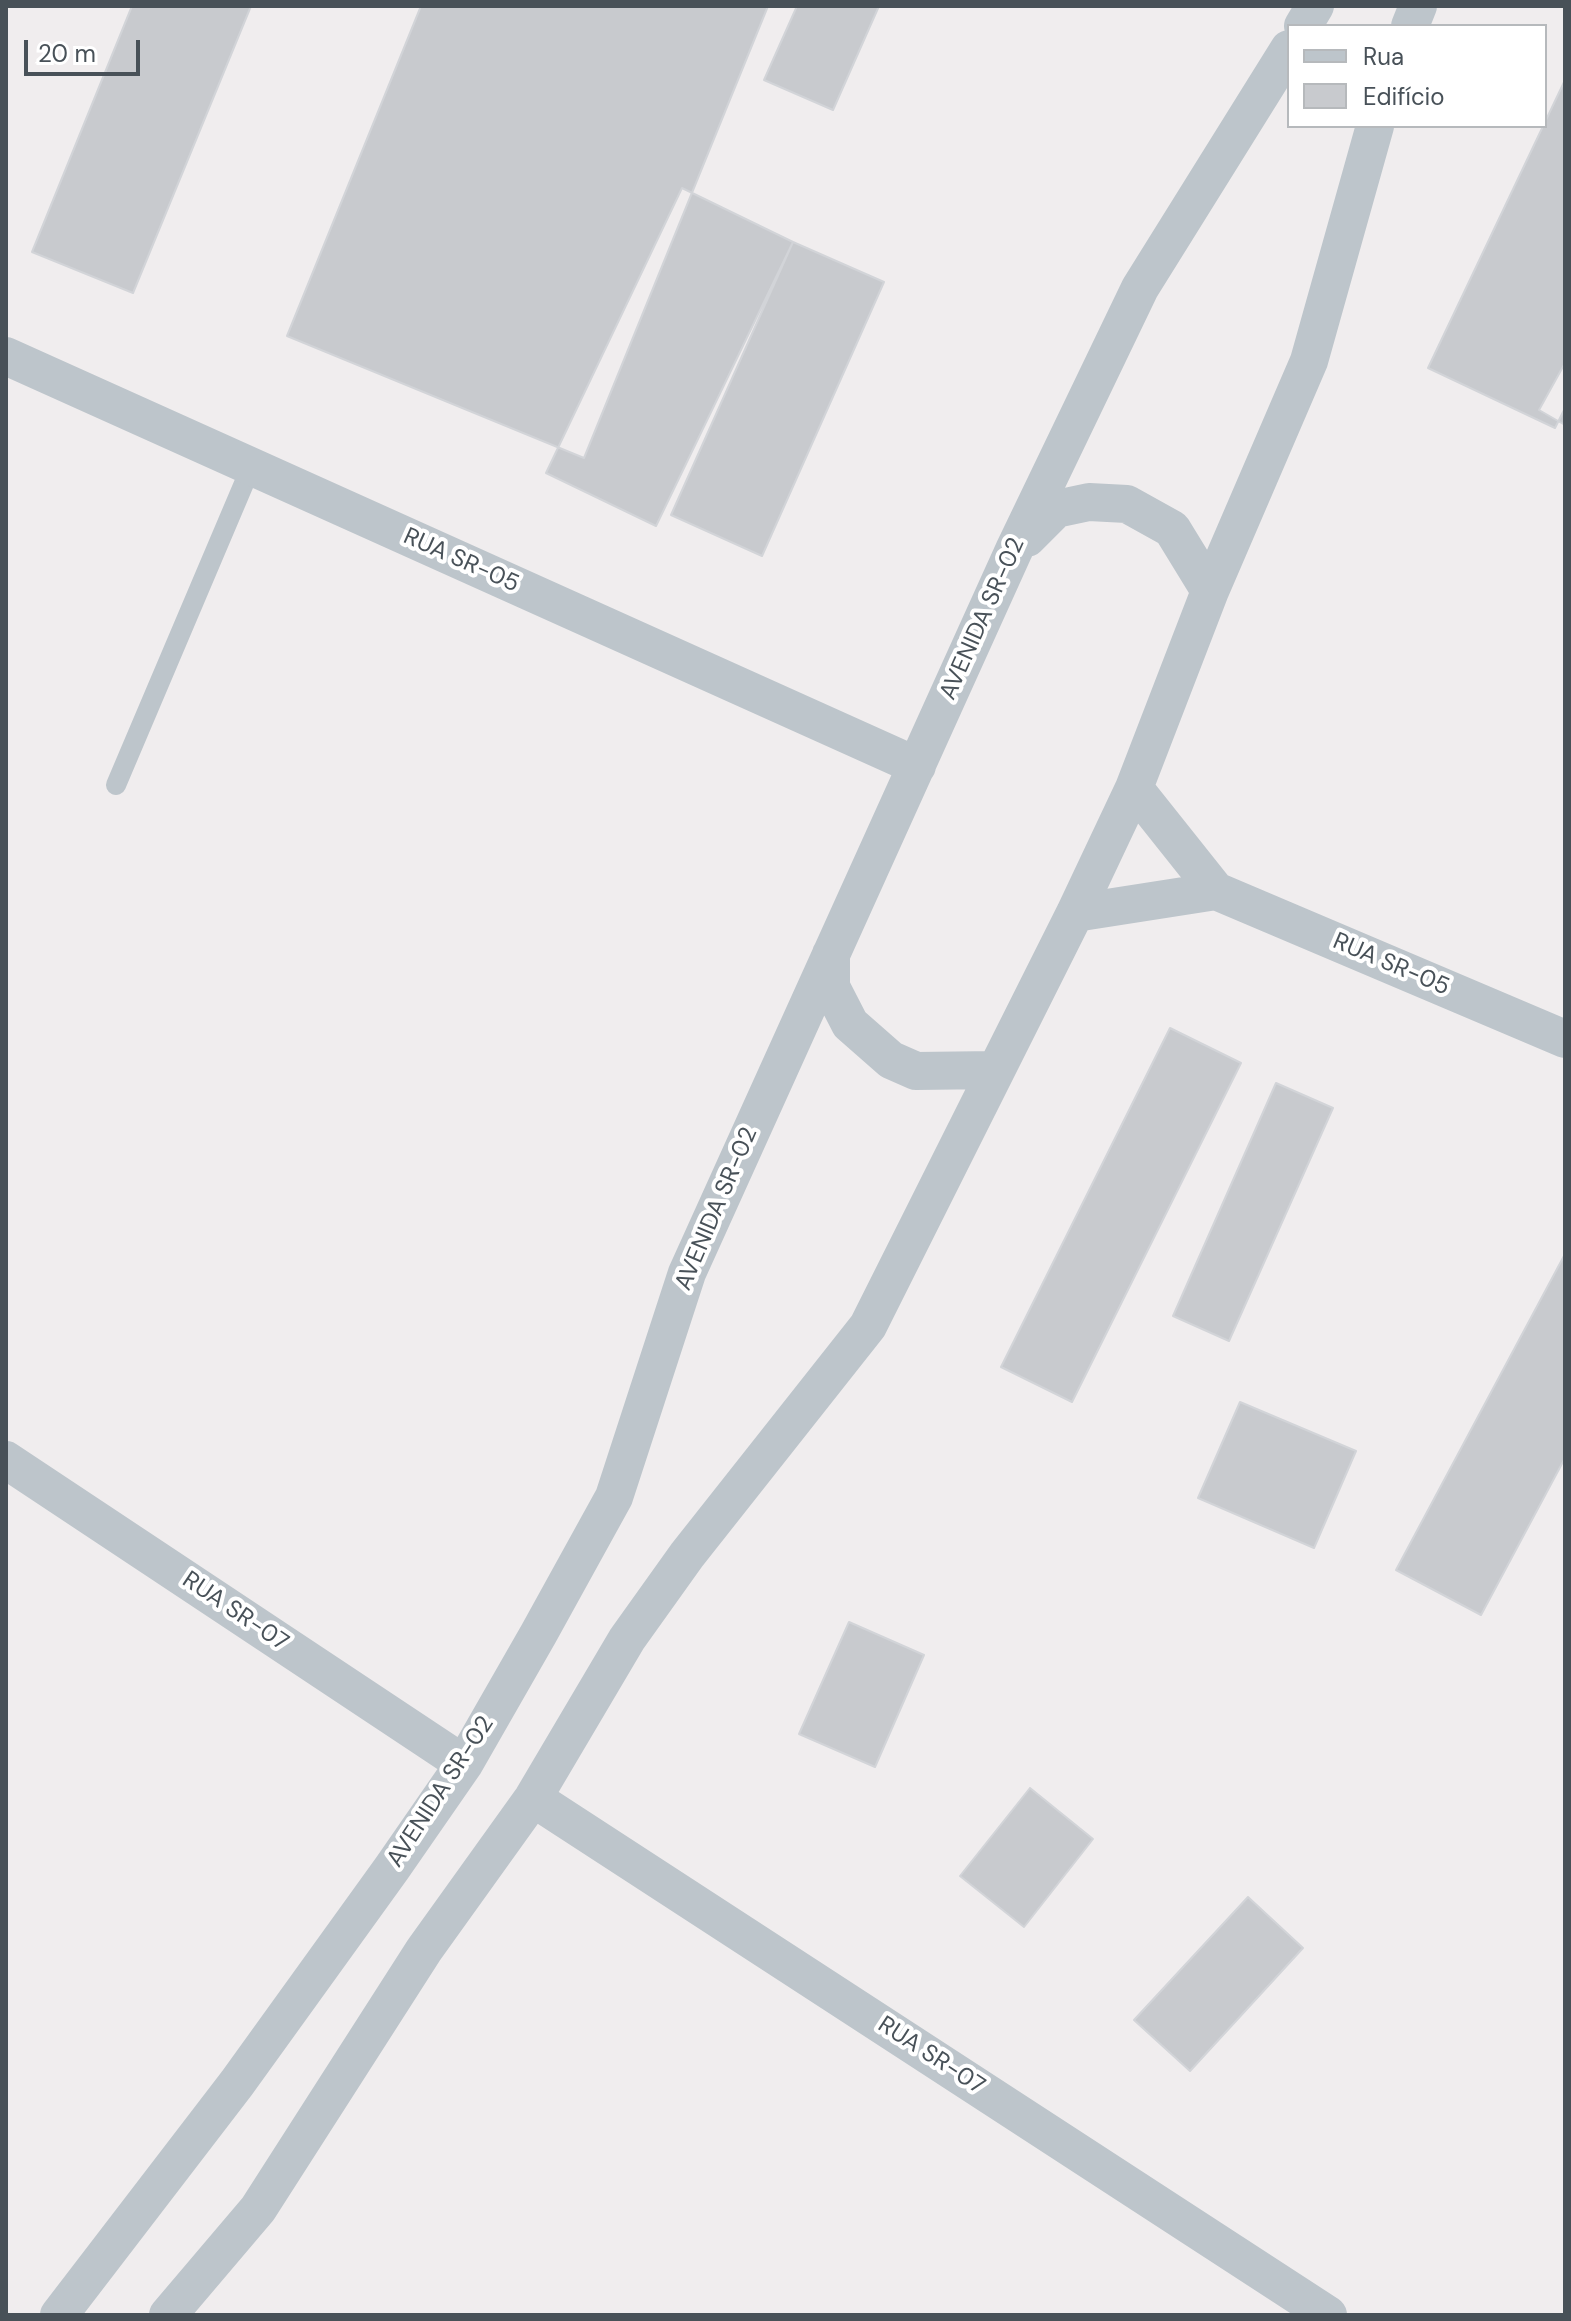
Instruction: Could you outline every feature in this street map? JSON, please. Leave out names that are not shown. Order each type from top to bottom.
[{"type":"street","points":[[1304,24],[1315,6]]},
{"type":"street","name":"AVENIDA SR-02","points":[[59,2315],[237,2083],[464,1764],[614,1497],[687,1273],[1014,550],[1140,288],[1287,52]]},
{"type":"street","points":[[168,2315],[258,2209],[424,1950],[533,1798],[627,1639],[868,1326],[1075,913],[1134,788],[1210,591],[1309,361],[1374,128]]},
{"type":"street","name":"RUA SR-05","points":[[6,356],[917,766]]},
{"type":"street","points":[[1014,550],[1056,509],[1089,502],[1127,504],[1172,529],[1210,591]]},
{"type":"street","name":"RUA SR-05","points":[[1134,788],[1216,891],[1565,1039]]},
{"type":"street","points":[[1075,913],[1216,891]]},
{"type":"street","points":[[831,954],[831,987],[850,1024],[891,1060],[916,1071],[996,1070]]},
{"type":"street","name":"RUA SR-07","points":[[6,1460],[464,1764]]},
{"type":"street","name":"RUA SR-07","points":[[533,1798],[1328,2315]]},
{"type":"lane","points":[[116,785],[251,467]]},
{"type":"building","points":[[132,6],[251,6],[133,293],[32,252]]},
{"type":"building","points":[[421,6],[768,6],[584,458],[287,336]]},
{"type":"building","points":[[797,6],[879,6],[833,110],[764,80]]},
{"type":"building","points":[[1565,80],[1565,408],[1555,428],[1428,368],[1542,128],[1547,128],[1547,118]]},
{"type":"building","points":[[682,188],[793,242],[656,526],[546,473]]},
{"type":"building","points":[[793,242],[884,282],[762,556],[671,515]]},
{"type":"building","points":[[1565,363],[1565,425],[1539,410]]},
{"type":"building","points":[[1170,1028],[1241,1063],[1072,1402],[1001,1367]]},
{"type":"building","points":[[1276,1083],[1333,1108],[1229,1341],[1173,1316]]},
{"type":"building","points":[[1565,1254],[1565,1458],[1481,1615],[1396,1570]]},
{"type":"building","points":[[1240,1402],[1356,1451],[1314,1548],[1198,1498]]},
{"type":"building","points":[[849,1622],[924,1655],[875,1767],[799,1734]]},
{"type":"building","points":[[1030,1788],[1093,1839],[1024,1927],[960,1876]]},
{"type":"building","points":[[1248,1897],[1303,1948],[1190,2071],[1134,2020]]}]
